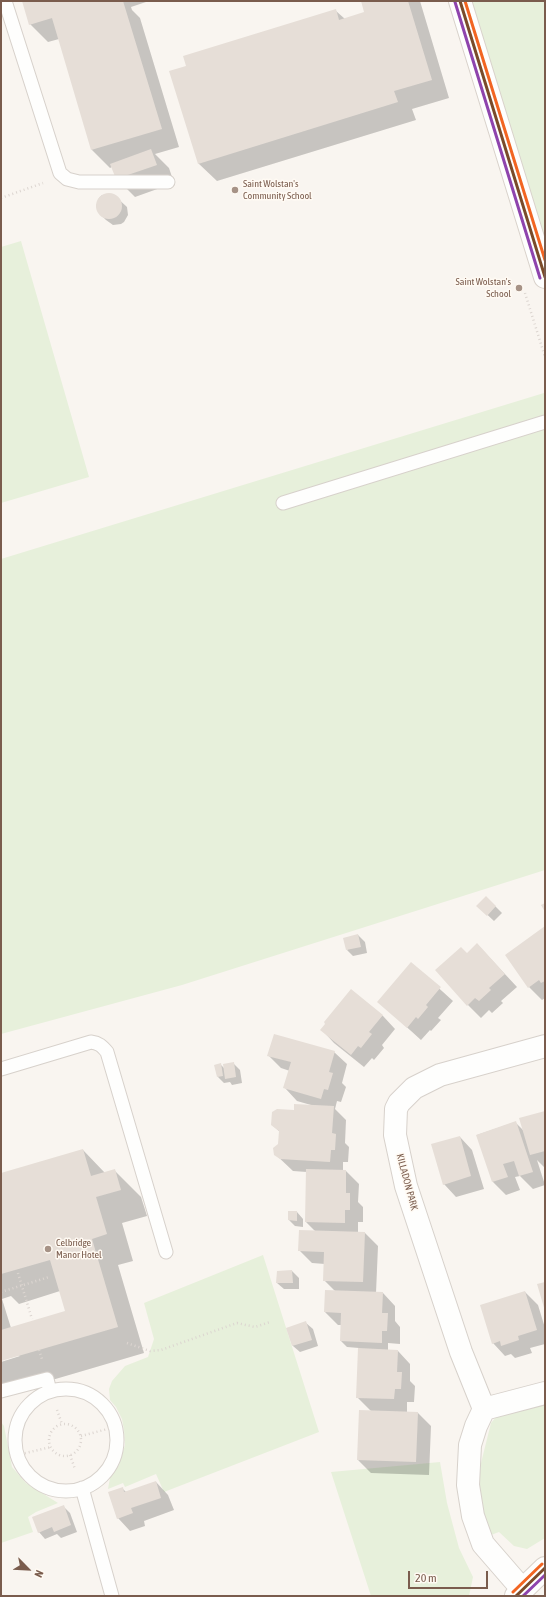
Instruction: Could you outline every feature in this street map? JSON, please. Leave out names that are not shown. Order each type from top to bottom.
[{"type":"street","points":[[460,1],[543,263]]},
{"type":"street","name":"KILLADON PARK","points":[[484,1409],[461,1352],[406,1186],[395,1135],[396,1109],[399,1103],[414,1088],[440,1075],[545,1046]]},
{"type":"street","points":[[545,1393],[484,1409],[470,1444],[468,1485],[473,1516],[483,1544],[519,1593],[545,1568]]},
{"type":"lane","points":[[5,1],[60,173],[67,179],[79,182],[168,182]]},
{"type":"lane","points":[[283,503],[545,422]]},
{"type":"lane","points":[[1,1069],[91,1042],[97,1043],[102,1047],[106,1052],[166,1252]]},
{"type":"lane","points":[[1,1391],[47,1379],[50,1391]]},
{"type":"lane","points":[[67,1389],[83,1392],[97,1400],[108,1412],[115,1426],[116,1442],[114,1457],[106,1470],[95,1481],[82,1488],[72,1491],[57,1490],[43,1486],[31,1478],[22,1467],[17,1455],[14,1438],[17,1422],[25,1409],[37,1398],[50,1391],[67,1389]]},
{"type":"lane","points":[[82,1488],[112,1596]]},
{"type":"path","points":[[1,198],[64,176]]},
{"type":"path","points":[[18,1273],[32,1319]]},
{"type":"path","points":[[1,1292],[49,1277]]},
{"type":"path","points":[[127,1343],[150,1351],[161,1350],[237,1323],[254,1327],[270,1322]]},
{"type":"path","points":[[62,1424],[72,1425],[81,1436],[78,1451],[70,1455],[58,1455],[51,1446],[51,1433],[57,1426],[62,1424]]},
{"type":"path","points":[[81,1436],[115,1426]]},
{"type":"path","points":[[17,1455],[51,1446]]},
{"type":"green space","points":[[461,1],[545,1],[545,239],[477,51]]},
{"type":"green space","points":[[21,241],[89,477],[1,503],[1,247]]},
{"type":"green space","points":[[544,393],[545,870],[182,985],[1,1034],[1,559]]},
{"type":"green space","points":[[263,1255],[319,1432],[164,1492],[156,1474],[125,1487],[123,1483],[108,1489],[110,1478],[119,1465],[125,1445],[122,1419],[116,1407],[110,1400],[109,1389],[112,1381],[125,1366],[148,1357],[154,1339],[144,1303]]},
{"type":"green space","points":[[532,1405],[545,1405],[545,1538],[527,1549],[514,1546],[499,1532],[491,1535],[482,1508],[479,1482],[481,1463],[491,1423],[497,1416]]},
{"type":"green space","points":[[1,1422],[4,1426],[12,1467],[26,1483],[58,1503],[28,1517],[33,1532],[1,1543]]},
{"type":"green space","points":[[440,1462],[447,1503],[459,1548],[473,1577],[469,1596],[371,1596],[331,1472]]},
{"type":"building","points":[[22,1],[123,1],[162,129],[91,150],[52,18],[29,25]]},
{"type":"building","points":[[361,1],[408,1],[432,80],[394,91],[398,102],[198,164],[169,71],[186,66],[183,56],[336,9],[339,20],[364,12]]},
{"type":"building","points":[[151,149],[157,165],[116,179],[110,164]]},
{"type":"building","points":[[109,193],[118,197],[122,206],[118,215],[109,219],[100,215],[96,206],[100,197]]},
{"type":"building","points":[[486,896],[496,906],[487,916],[476,906]]},
{"type":"building","points":[[545,903],[545,912],[541,905]]},
{"type":"building","points":[[545,926],[545,981],[541,983],[539,980],[528,988],[505,955]]},
{"type":"building","points":[[358,934],[361,947],[346,950],[343,938]]},
{"type":"building","points":[[477,943],[505,974],[489,988],[491,990],[479,1001],[475,998],[467,1006],[435,970],[461,947],[467,953]]},
{"type":"building","points":[[411,962],[441,987],[426,1005],[428,1007],[418,1019],[416,1017],[407,1028],[377,1002]]},
{"type":"building","points":[[351,989],[383,1015],[369,1032],[372,1034],[361,1048],[358,1046],[351,1055],[320,1030],[325,1024],[324,1022]]},
{"type":"building","points":[[274,1034],[335,1051],[329,1072],[333,1073],[328,1090],[324,1089],[321,1099],[283,1088],[291,1062],[267,1056]]},
{"type":"building","points":[[234,1062],[236,1077],[225,1079],[223,1064]]},
{"type":"building","points":[[221,1063],[223,1076],[217,1077],[214,1065]]},
{"type":"building","points":[[294,1104],[334,1106],[332,1133],[336,1134],[335,1150],[331,1150],[330,1162],[280,1159],[274,1155],[273,1148],[278,1144],[279,1131],[271,1125],[272,1112],[277,1109],[294,1110]]},
{"type":"building","points":[[545,1111],[545,1151],[530,1155],[519,1118]]},
{"type":"building","points":[[516,1121],[533,1172],[519,1176],[514,1161],[503,1164],[508,1177],[492,1182],[476,1135]]},
{"type":"building","points":[[460,1136],[471,1176],[443,1185],[431,1144]]},
{"type":"building","name":"Celbridge Manor Hotel","points":[[83,1149],[91,1176],[115,1169],[121,1190],[96,1197],[107,1234],[92,1239],[118,1327],[1,1361],[1,1330],[65,1311],[50,1260],[1,1274],[1,1173]]},
{"type":"building","points":[[306,1169],[346,1170],[346,1193],[350,1193],[350,1210],[345,1210],[345,1223],[305,1222]]},
{"type":"building","points":[[288,1211],[297,1211],[297,1221],[288,1220]]},
{"type":"building","points":[[299,1230],[365,1232],[363,1282],[323,1281],[324,1252],[298,1251]]},
{"type":"building","points":[[292,1270],[293,1283],[276,1283],[277,1271]]},
{"type":"building","points":[[545,1282],[545,1311],[537,1284]]},
{"type":"building","points":[[325,1290],[383,1292],[382,1313],[388,1313],[387,1331],[382,1331],[382,1343],[340,1341],[341,1313],[324,1312]]},
{"type":"building","points":[[525,1291],[537,1330],[518,1336],[519,1340],[501,1346],[500,1341],[492,1344],[480,1305]]},
{"type":"building","points":[[306,1321],[312,1340],[292,1346],[286,1328]]},
{"type":"building","points":[[358,1348],[398,1350],[397,1372],[402,1372],[401,1389],[395,1389],[394,1399],[356,1398]]},
{"type":"building","points":[[359,1410],[418,1412],[416,1462],[357,1460]]},
{"type":"building","points":[[156,1481],[161,1498],[131,1508],[133,1513],[117,1519],[108,1492],[123,1487],[124,1492]]},
{"type":"building","points":[[64,1505],[71,1525],[54,1532],[52,1527],[38,1533],[32,1517]]},
{"type":"transit line","points":[[460,1],[545,277]]},
{"type":"transit line","points":[[465,1],[545,260]]},
{"type":"transit line","points":[[455,2],[540,278]]},
{"type":"transit line","points":[[513,1592],[542,1564]]},
{"type":"transit line","points":[[516,1596],[545,1568]]},
{"type":"transit line","points":[[523,1596],[545,1575]]},
{"type":"place","name":"Saint Wolstan's Community School","points":[[235,190]]},
{"type":"place","name":"Saint Wolstan's School","points":[[519,288]]},
{"type":"place","name":"Celbridge Manor Hotel","points":[[48,1249]]}]
